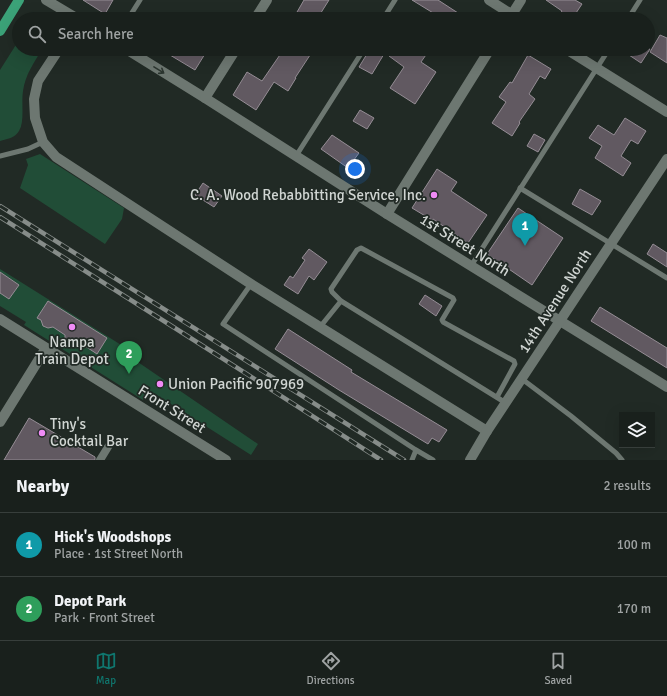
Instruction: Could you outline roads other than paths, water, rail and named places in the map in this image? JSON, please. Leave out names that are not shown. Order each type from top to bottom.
[{"type":"main road","points":[[0,30],[19,0]]},
{"type":"street","points":[[46,0],[66,12]]},
{"type":"street","points":[[259,12],[267,0]]},
{"type":"street","points":[[489,0],[506,12]]},
{"type":"street","points":[[515,12],[521,0]]},
{"type":"street","points":[[54,56],[38,81],[34,99],[35,118],[43,142],[56,157],[251,284],[487,432]]},
{"type":"street","name":"1st Street North","points":[[137,56],[387,214],[667,387]]},
{"type":"street","points":[[205,98],[232,56]]},
{"type":"street","points":[[387,214],[486,56]]},
{"type":"street","points":[[577,56],[667,112]]},
{"type":"street","name":"14th Avenue North","points":[[470,460],[667,159]]},
{"type":"street","name":"Front Street","points":[[0,319],[226,460]]},
{"type":"street","points":[[0,422],[46,348]]},
{"type":"street","points":[[100,460],[108,447]]},
{"type":"lane","points":[[132,12],[140,0]]},
{"type":"lane","points":[[387,12],[395,0]]},
{"type":"lane","points":[[632,12],[640,0]]},
{"type":"lane","points":[[296,156],[360,56]]},
{"type":"lane","points":[[471,266],[605,56]]},
{"type":"lane","points":[[0,156],[28,149],[43,142]]},
{"type":"lane","points":[[520,188],[667,278]]},
{"type":"lane","points":[[497,397],[515,364],[514,361],[443,322],[442,320],[454,300],[453,298],[361,248],[357,250],[332,289],[332,292],[341,301],[506,403]]},
{"type":"lane","points":[[251,284],[223,324],[433,460]]},
{"type":"lane","points":[[320,327],[341,301]]},
{"type":"lane","points":[[522,379],[571,416],[616,453],[622,460]]},
{"type":"lane","points":[[412,460],[416,450]]},
{"type":"railway","points":[[0,206],[404,460]]},
{"type":"railway","points":[[0,217],[381,460]]},
{"type":"place","name":"C. A. Wood Rebabbitting Service, Inc.","points":[[434,195]]},
{"type":"place","name":"Hick's Woodshops","points":[[525,246]]},
{"type":"place","name":"Nampa Train Depot","points":[[72,327]]},
{"type":"place","name":"Depot Park","points":[[129,374]]},
{"type":"place","name":"Union Pacific 907969","points":[[160,384]]},
{"type":"place","name":"Tiny's Cocktail Bar","points":[[42,433]]}]
